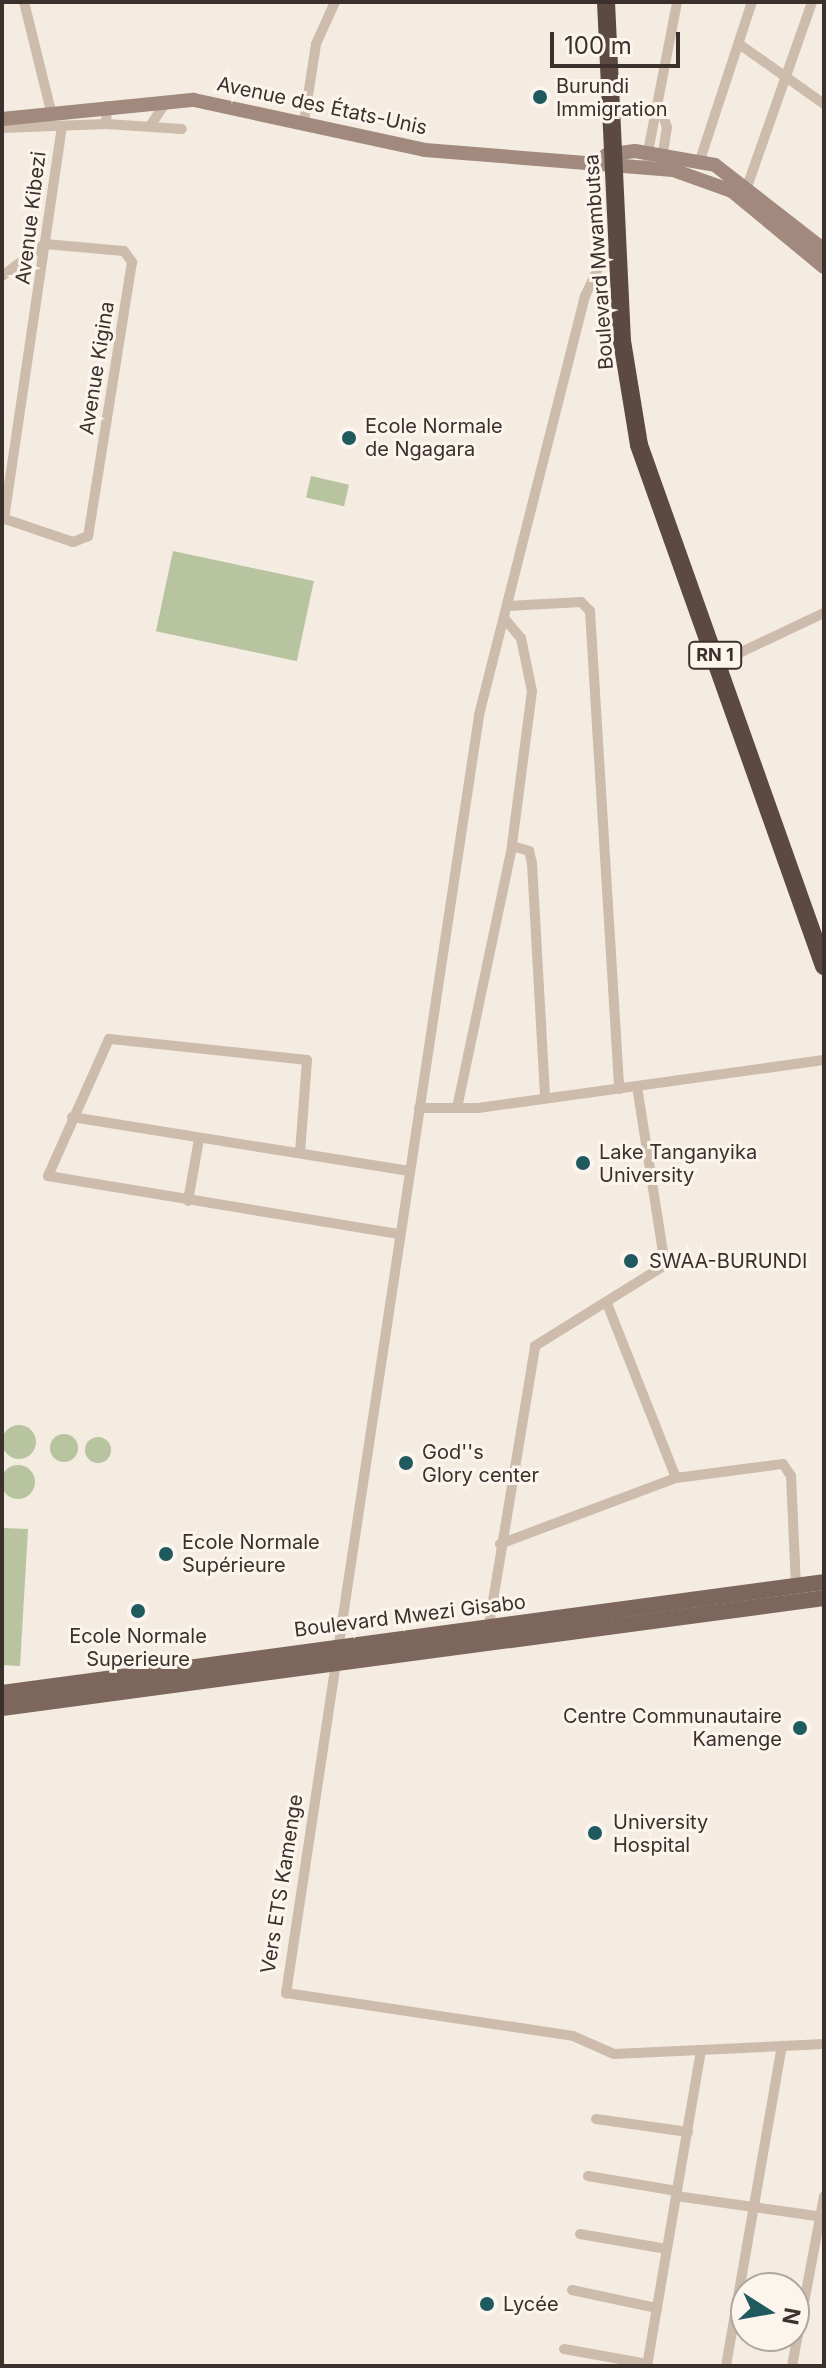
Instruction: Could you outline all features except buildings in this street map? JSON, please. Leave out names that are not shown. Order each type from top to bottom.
[{"type":"highway","name":"Boulevard Mwambutsa","points":[[606,2],[618,247],[639,445],[824,966]]},
{"type":"main road","name":"Boulevard Mwezi Gisabo","points":[[2,1693],[632,1615],[824,1582]]},
{"type":"main road","name":"Boulevard Mwezi Gisabo","points":[[632,1615],[824,1598]]},
{"type":"main road","name":"Boulevard Mwezi Gisabo","points":[[2,1708],[335,1652]]},
{"type":"street","points":[[24,2],[51,111]]},
{"type":"street","points":[[304,121],[316,44],[335,2]]},
{"type":"street","points":[[654,160],[677,2]]},
{"type":"street","points":[[700,160],[752,2]]},
{"type":"street","points":[[748,184],[790,78],[812,2]]},
{"type":"street","points":[[739,44],[824,104]]},
{"type":"street","points":[[150,126],[167,101]]},
{"type":"street","name":"Avenue des États-Unis","points":[[2,119],[51,111],[167,101],[304,121],[425,150],[587,164],[614,159]]},
{"type":"street","points":[[106,124],[107,106]]},
{"type":"street","points":[[654,160],[667,127],[660,107]]},
{"type":"street","name":"Avenue Kibezi","points":[[3,518],[62,126],[106,124],[182,129]]},
{"type":"street","points":[[2,128],[62,126]]},
{"type":"street","points":[[614,159],[700,160],[748,184],[824,250]]},
{"type":"street","points":[[654,160],[732,191],[824,267]]},
{"type":"street","points":[[2,276],[45,244]]},
{"type":"street","name":"Avenue Kigina","points":[[3,518],[73,542],[88,536],[130,277],[124,251],[45,244]]},
{"type":"street","points":[[335,1652],[466,792],[504,618],[585,296],[601,262],[618,247]]},
{"type":"street","points":[[507,606],[581,602],[590,611],[619,1089]]},
{"type":"street","points":[[718,663],[824,613]]},
{"type":"street","points":[[457,1108],[512,846],[532,691],[521,638],[504,618]]},
{"type":"street","points":[[512,846],[529,851],[532,863],[545,1098]]},
{"type":"street","points":[[300,1153],[310,1072],[301,1057],[107,1040],[72,1117],[49,1178],[399,1234]]},
{"type":"street","points":[[419,1108],[457,1108],[545,1098],[824,1060]]},
{"type":"street","points":[[488,1634],[500,1544],[535,1346],[608,1306],[665,1265],[637,1087]]},
{"type":"street","points":[[72,1117],[408,1171]]},
{"type":"street","points":[[188,1201],[199,1139]]},
{"type":"street","points":[[608,1306],[676,1478]]},
{"type":"street","points":[[500,1544],[676,1478],[775,1463],[788,1468],[796,1587]]},
{"type":"street","name":"Vers ETS Kamenge","points":[[335,1652],[286,1993],[573,2036],[593,2047],[700,2055]]},
{"type":"street","points":[[564,2349],[648,2365],[700,2055],[824,2044]]},
{"type":"street","points":[[726,2366],[782,2046]]},
{"type":"street","points":[[596,2119],[688,2132]]},
{"type":"street","points":[[588,2176],[822,2216]]},
{"type":"street","points":[[792,2366],[824,2196]]},
{"type":"street","points":[[580,2234],[667,2249]]},
{"type":"street","points":[[572,2290],[657,2308]]},
{"type":"green space","points":[[311,476],[349,485],[344,506],[306,497]]},
{"type":"green space","points":[[173,551],[314,581],[297,661],[156,631]]},
{"type":"green space","points":[[19,1425],[31,1430],[36,1442],[31,1454],[19,1459],[7,1454],[2,1442],[7,1430]]},
{"type":"green space","points":[[64,1434],[74,1438],[78,1448],[74,1458],[64,1462],[54,1458],[50,1448],[54,1438]]},
{"type":"green space","points":[[98,1437],[107,1441],[111,1450],[107,1459],[98,1463],[89,1459],[85,1450],[89,1441]]},
{"type":"green space","points":[[18,1465],[30,1470],[35,1482],[30,1494],[18,1499],[6,1494],[1,1482],[6,1470]]},
{"type":"green space","points":[[2,1528],[28,1529],[20,1666],[2,1665]]},
{"type":"place","name":"Burundi Immigration","points":[[540,97]]},
{"type":"place","name":"Ecole Normale de Ngagara","points":[[349,438]]},
{"type":"place","name":"Lake Tanganyika University","points":[[583,1163]]},
{"type":"place","name":"SWAA-BURUNDI","points":[[631,1261]]},
{"type":"place","name":"God''s Glory center","points":[[406,1463]]},
{"type":"place","name":"Ecole Normale Supérieure","points":[[166,1554]]},
{"type":"place","name":"Ecole Normale Superieure","points":[[138,1611]]},
{"type":"place","name":"Centre Communautaire Kamenge","points":[[800,1728]]},
{"type":"place","name":"University Hospital","points":[[595,1833]]},
{"type":"place","name":"Lycée","points":[[487,2304]]}]
